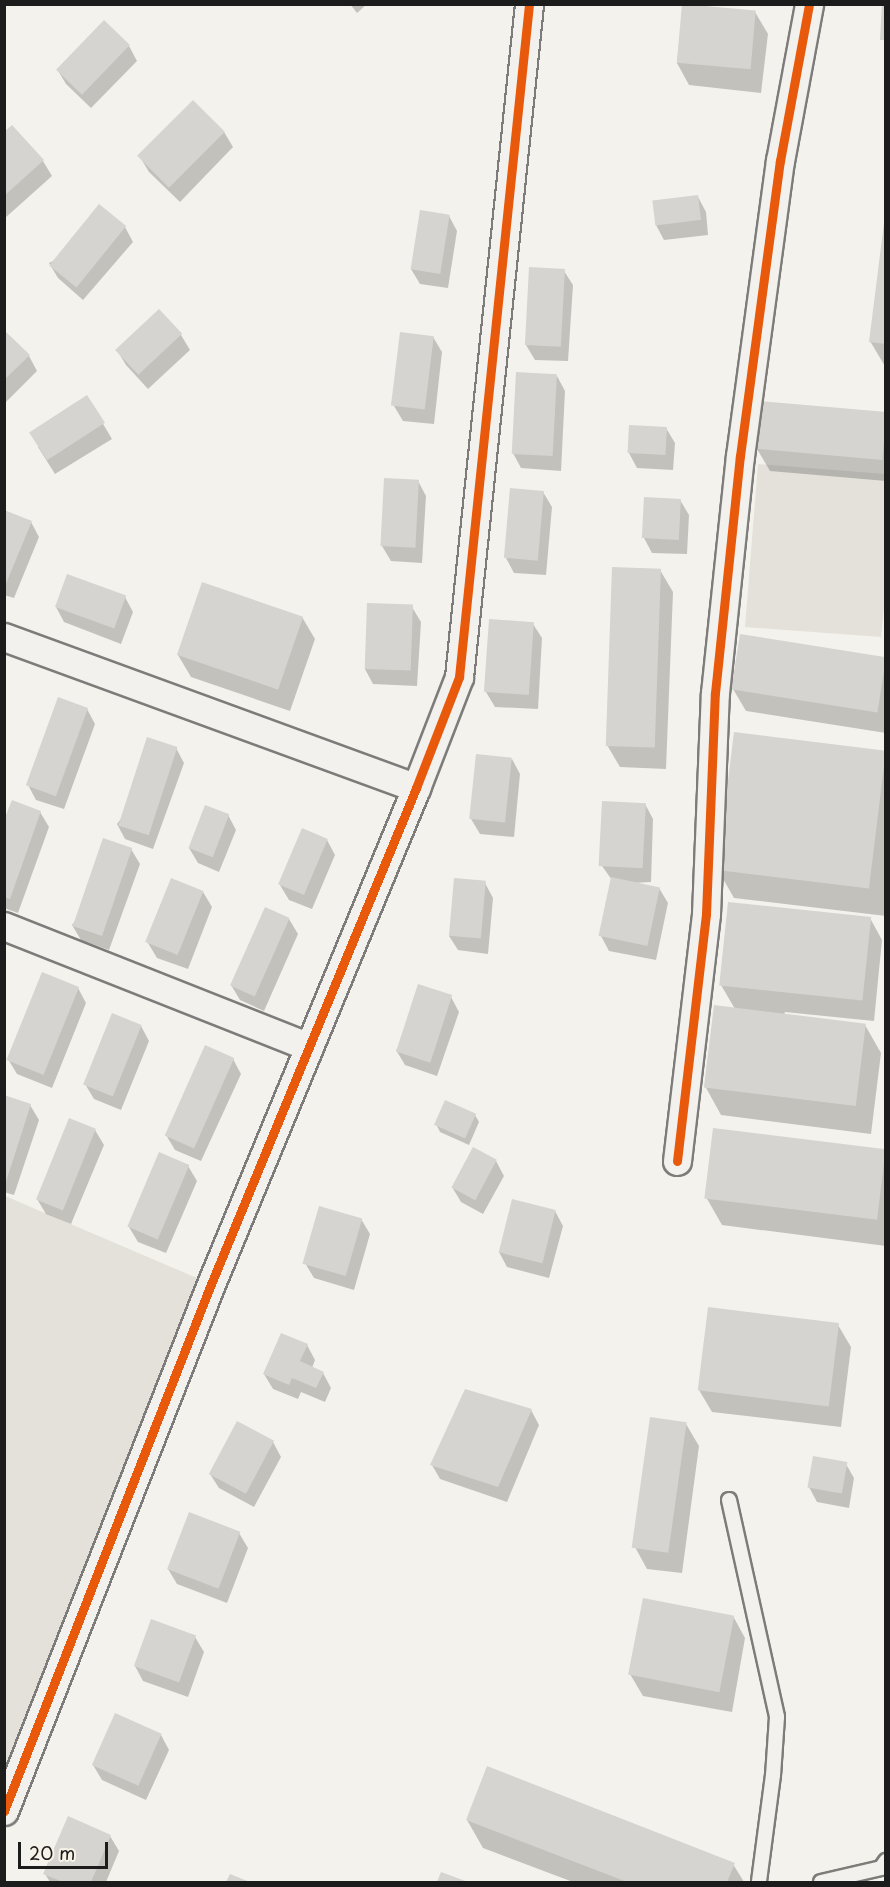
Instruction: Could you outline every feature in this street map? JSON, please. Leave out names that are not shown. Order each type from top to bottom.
[{"type":"street","points":[[4,1811],[211,1284],[416,788],[459,677],[529,4]]},
{"type":"street","points":[[677,1161],[706,914],[714,705],[740,456],[780,161],[809,4]]},
{"type":"street","points":[[4,637],[416,788]]},
{"type":"street","points":[[4,926],[309,1047]]},
{"type":"lane","points":[[729,1500],[777,1717],[773,1775],[759,1882]]},
{"type":"lane","points":[[821,1882],[881,1868],[885,1861]]},
{"type":"shaded area","points":[[758,464],[885,474],[886,587],[881,637],[745,627]]},
{"type":"shaded area","points":[[5,1196],[211,1284],[5,1811]]},
{"type":"building","points":[[682,4],[756,10],[751,69],[677,63]]},
{"type":"building","points":[[882,4],[886,4],[886,40],[880,40]]},
{"type":"building","points":[[104,20],[130,45],[82,95],[56,70]]},
{"type":"building","points":[[193,100],[225,132],[169,188],[137,156]]},
{"type":"building","points":[[12,125],[44,160],[4,196],[4,132]]},
{"type":"building","points":[[698,195],[701,220],[655,225],[652,201]]},
{"type":"building","points":[[99,204],[126,226],[76,287],[49,265]]},
{"type":"building","points":[[420,210],[450,215],[440,274],[411,269]]},
{"type":"building","points":[[884,223],[886,223],[886,344],[869,342]]},
{"type":"building","points":[[529,267],[565,269],[561,347],[525,345]]},
{"type":"building","points":[[159,309],[182,334],[138,375],[115,350]]},
{"type":"building","points":[[4,330],[30,355],[4,380]]},
{"type":"building","points":[[400,332],[434,336],[425,410],[391,405]]},
{"type":"building","points":[[516,372],[557,374],[553,456],[512,454]]},
{"type":"building","points":[[87,395],[105,423],[47,460],[29,433]]},
{"type":"building","points":[[760,401],[886,412],[882,460],[756,449]]},
{"type":"building","points":[[629,425],[667,427],[665,455],[628,453]]},
{"type":"building","points":[[384,478],[419,480],[415,548],[380,546]]},
{"type":"building","points":[[510,488],[544,491],[538,561],[504,558]]},
{"type":"building","points":[[644,497],[681,499],[679,540],[642,538]]},
{"type":"building","points":[[4,510],[32,521],[5,586],[4,586]]},
{"type":"building","points":[[612,567],[661,569],[655,748],[606,746]]},
{"type":"building","points":[[67,574],[126,596],[114,628],[55,607]]},
{"type":"building","points":[[202,582],[303,617],[278,690],[177,655]]},
{"type":"building","points":[[367,603],[413,605],[411,671],[365,669]]},
{"type":"building","points":[[489,619],[534,622],[529,695],[484,692]]},
{"type":"building","points":[[740,634],[886,657],[877,712],[731,689]]},
{"type":"building","points":[[58,697],[88,708],[56,796],[26,785]]},
{"type":"building","points":[[734,732],[886,751],[869,889],[717,870]]},
{"type":"building","points":[[147,737],[177,747],[149,835],[118,825]]},
{"type":"building","points":[[476,754],[512,758],[505,822],[469,819]]},
{"type":"building","points":[[12,800],[41,811],[10,899],[4,897],[4,820]]},
{"type":"building","points":[[602,801],[646,803],[643,868],[599,866]]},
{"type":"building","points":[[205,805],[229,814],[213,857],[189,848]]},
{"type":"building","points":[[302,828],[328,839],[304,895],[278,884]]},
{"type":"building","points":[[103,838],[132,848],[102,936],[73,926]]},
{"type":"building","points":[[611,877],[660,887],[647,946],[599,936]]},
{"type":"building","points":[[171,878],[203,891],[178,955],[145,942]]},
{"type":"building","points":[[454,878],[486,881],[481,939],[449,936]]},
{"type":"building","points":[[728,902],[871,917],[862,1001],[719,986]]},
{"type":"building","points":[[265,907],[290,918],[255,997],[230,986]]},
{"type":"building","points":[[42,972],[79,987],[43,1075],[6,1060]]},
{"type":"building","points":[[418,984],[452,995],[430,1063],[396,1052]]},
{"type":"building","points":[[714,1005],[866,1024],[856,1106],[704,1087]]},
{"type":"building","points":[[112,1013],[142,1025],[113,1096],[83,1084]]},
{"type":"building","points":[[205,1045],[234,1058],[194,1148],[165,1135]]},
{"type":"building","points":[[4,1095],[31,1104],[5,1185],[4,1185]]},
{"type":"building","points":[[445,1100],[476,1114],[465,1138],[434,1125]]},
{"type":"building","points":[[69,1118],[96,1129],[63,1210],[36,1200]]},
{"type":"building","points":[[713,1128],[886,1149],[877,1220],[704,1198]]},
{"type":"building","points":[[473,1147],[497,1160],[475,1200],[451,1188]]},
{"type":"building","points":[[159,1152],[189,1165],[158,1239],[127,1227]]},
{"type":"building","points":[[512,1199],[556,1210],[542,1263],[499,1252]]},
{"type":"building","points":[[319,1206],[362,1218],[346,1276],[302,1264]]},
{"type":"building","points":[[708,1307],[839,1323],[829,1406],[698,1390]]},
{"type":"building","points":[[281,1333],[308,1344],[300,1361],[324,1372],[316,1388],[292,1378],[289,1385],[263,1374]]},
{"type":"building","points":[[465,1389],[532,1409],[498,1487],[430,1465]]},
{"type":"building","points":[[650,1417],[687,1422],[668,1553],[632,1548]]},
{"type":"building","points":[[237,1421],[274,1441],[246,1494],[209,1474]]},
{"type":"building","points":[[813,1456],[847,1462],[842,1494],[807,1488]]},
{"type":"building","points":[[189,1512],[240,1532],[218,1589],[167,1569]]},
{"type":"building","points":[[643,1598],[734,1616],[719,1692],[628,1675]]},
{"type":"building","points":[[151,1619],[196,1635],[179,1682],[134,1666]]},
{"type":"building","points":[[115,1713],[162,1734],[138,1786],[92,1765]]},
{"type":"building","points":[[487,1766],[735,1863],[727,1882],[627,1882],[466,1820]]},
{"type":"building","points":[[68,1816],[111,1835],[91,1882],[63,1882],[43,1874]]},
{"type":"building","points":[[441,1872],[468,1882],[437,1882]]},
{"type":"building","points":[[230,1874],[250,1882],[226,1882]]},
{"type":"cycle path","points":[[4,1811],[211,1284],[416,788],[459,677],[529,4]]},
{"type":"cycle path","points":[[677,1161],[706,914],[715,693],[740,456],[780,161],[809,4]]}]
